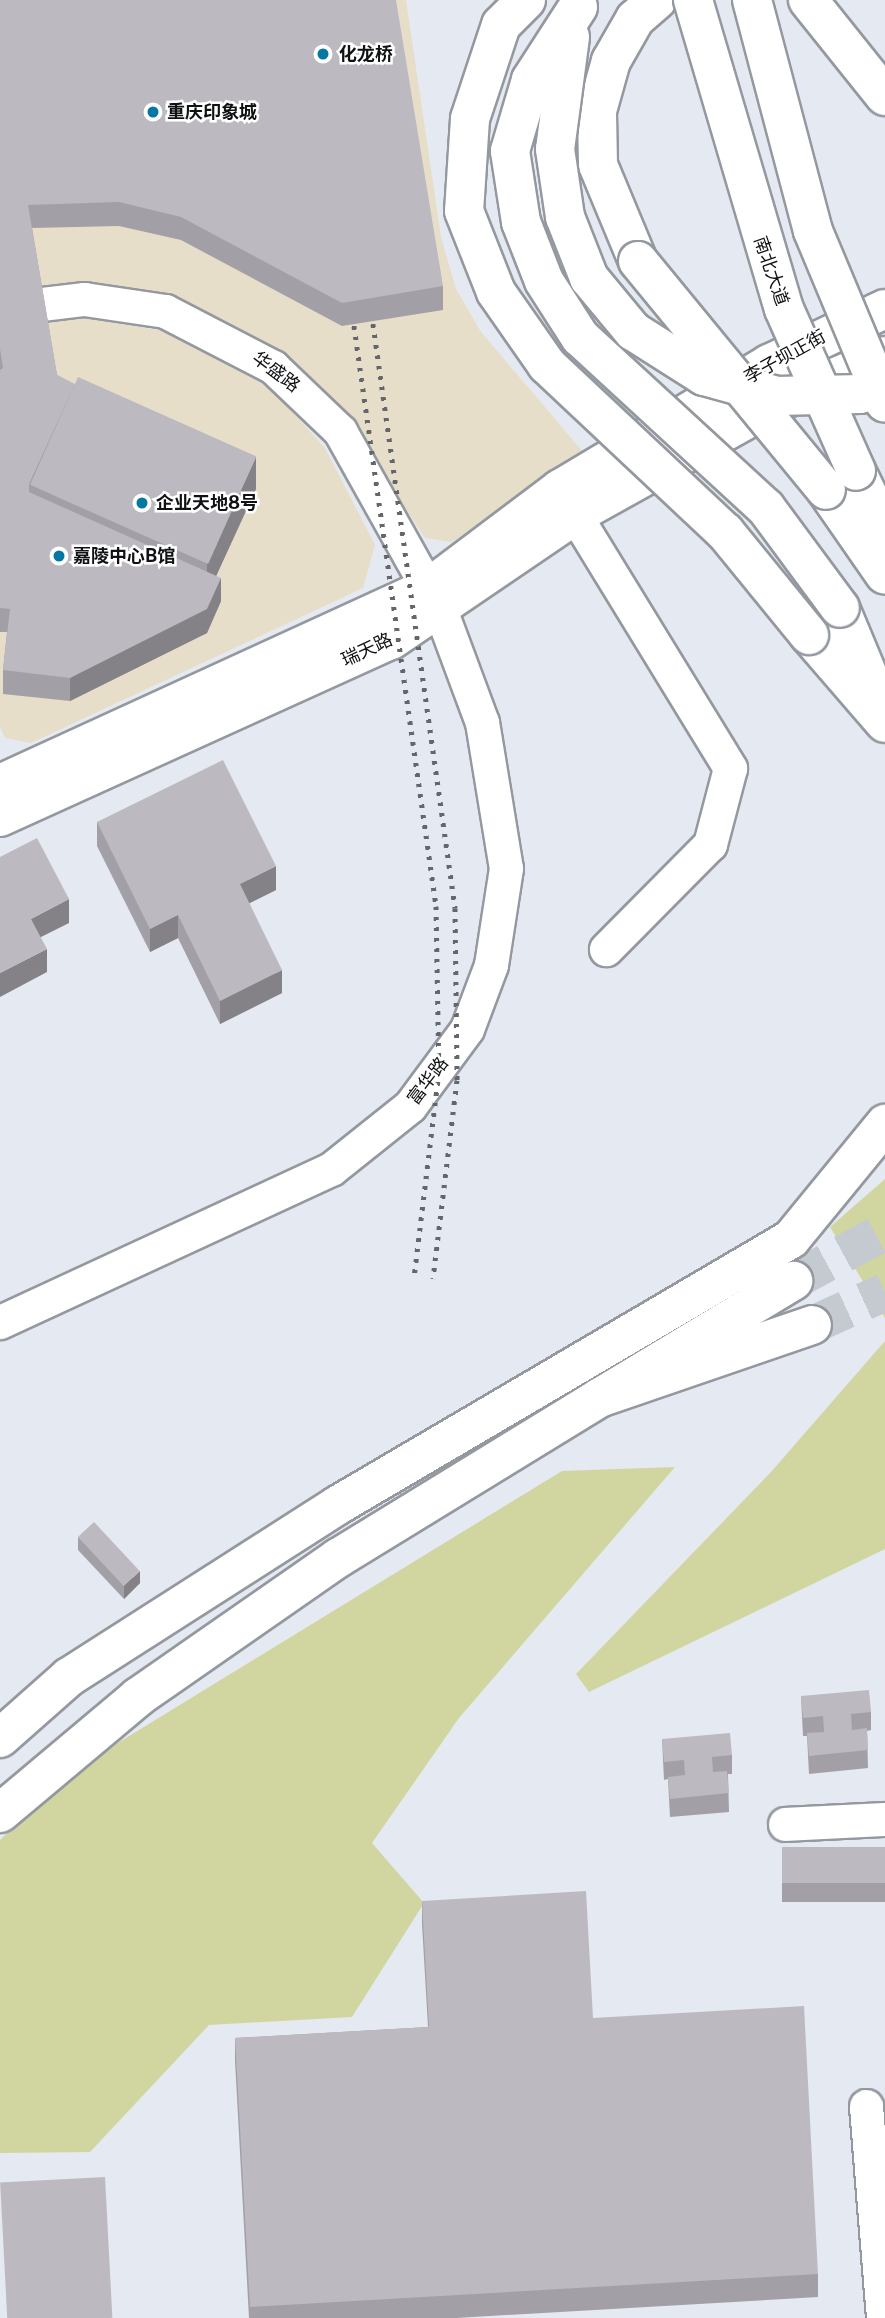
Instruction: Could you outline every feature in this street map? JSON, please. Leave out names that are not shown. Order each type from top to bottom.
[{"type":"main road","points":[[526,0],[501,25],[470,119],[464,211],[496,292],[547,365],[724,532],[885,723]]},
{"type":"main road","points":[[657,0],[635,19],[611,61],[597,111],[598,165],[612,211],[638,261],[841,480],[885,575]]},
{"type":"main road","name":"南北大道","points":[[693,0],[744,192],[841,480],[885,530]]},
{"type":"main road","points":[[752,0],[813,231],[885,403]]},
{"type":"main road","points":[[810,0],[885,65]]},
{"type":"main road","points":[[810,0],[885,96]]},
{"type":"main road","points":[[580,4],[560,76],[555,149],[565,217],[589,278],[633,331],[704,376],[777,396],[860,394],[885,386]]},
{"type":"main road","points":[[580,4],[531,80],[510,151],[522,222],[544,281],[580,337],[766,508],[840,608],[885,716]]},
{"type":"main road","points":[[699,425],[759,349],[810,317],[885,285]]},
{"type":"main road","name":"李子坝正街","points":[[699,425],[885,309]]},
{"type":"main road","name":"李子坝正街","points":[[699,425],[885,356]]},
{"type":"main road","name":"瑞天路","points":[[0,817],[435,600],[575,515],[699,425]]},
{"type":"main road","name":"瑞天路","points":[[0,784],[435,600],[560,489],[699,425]]},
{"type":"main road","points":[[0,1738],[69,1677],[338,1505],[791,1239],[885,1124]]},
{"type":"main road","points":[[0,1813],[138,1697],[327,1565],[793,1281]]},
{"type":"main road","points":[[599,1398],[813,1325]]},
{"type":"street","name":"华盛路","points":[[0,309],[84,299],[165,311],[273,367],[340,431],[435,600]]},
{"type":"street","points":[[575,515],[730,768],[710,844],[606,949]]},
{"type":"street","name":"富华路","points":[[0,1322],[331,1169],[410,1106],[467,1029],[491,965],[506,868],[482,722],[435,600]]},
{"type":"street","points":[[785,1824],[885,1819]]},
{"type":"street","points":[[866,2106],[883,2318]]},
{"type":"shaded area","points":[[0,0],[406,0],[441,237],[456,289],[481,332],[583,452],[452,542],[425,538],[351,427],[303,371],[245,331],[172,295],[82,282],[16,288]]},
{"type":"shaded area","name":"嘉陵中心B馆","points":[[80,317],[164,331],[234,363],[278,396],[325,448],[375,545],[363,588],[31,743],[5,738],[0,727],[0,331]]},
{"type":"green space","points":[[885,1179],[885,1318],[830,1227]]},
{"type":"green space","points":[[885,1341],[885,1549],[589,1692],[576,1674],[771,1472]]},
{"type":"green space","points":[[675,1467],[459,1718],[372,1843],[424,1903],[352,2017],[209,2025],[90,2152],[0,2153],[0,1840],[72,1771],[562,1471]]},
{"type":"building","points":[[0,0],[396,0],[443,286],[342,303],[181,217],[119,202],[28,205],[57,375],[75,384],[29,484],[29,492],[221,578],[207,609],[70,678],[3,670],[10,609],[0,608],[0,370],[3,368],[0,349]]},
{"type":"building","name":"企业天地8号","points":[[78,377],[256,456],[208,564],[30,485]]},
{"type":"building","points":[[223,760],[276,866],[240,884],[282,970],[220,1001],[178,915],[150,929],[97,822]]},
{"type":"building","points":[[37,838],[69,899],[31,919],[47,949],[0,973],[0,857]]},
{"type":"building","points":[[94,1522],[140,1571],[124,1586],[78,1537]]},
{"type":"building","points":[[869,1690],[871,1712],[851,1714],[852,1730],[867,1728],[868,1750],[809,1756],[807,1733],[824,1732],[823,1716],[803,1718],[801,1696]]},
{"type":"building","points":[[730,1733],[732,1755],[712,1757],[713,1772],[727,1771],[729,1793],[670,1799],[668,1777],[685,1775],[684,1760],[664,1762],[662,1739]]},
{"type":"building","points":[[782,1847],[885,1847],[885,1883],[782,1883]]},
{"type":"building","points":[[586,1891],[593,2018],[804,2006],[818,2274],[250,2307],[235,2038],[429,2027],[422,1901]]},
{"type":"building","points":[[105,2177],[112,2318],[7,2318],[0,2182]]},
{"type":"tunnel","points":[[793,1281],[885,1231]]},
{"type":"tunnel","points":[[812,1325],[885,1292]]},
{"type":"railway","points":[[370,303],[455,908],[457,1080],[433,1279]]},
{"type":"railway","points":[[351,305],[436,906],[439,1071],[414,1277]]},
{"type":"place","name":"化龙桥","points":[[323,54]]},
{"type":"place","name":"重庆印象城","points":[[153,112]]},
{"type":"place","name":"企业天地8号","points":[[142,503]]},
{"type":"place","name":"嘉陵中心B馆","points":[[59,556]]}]
